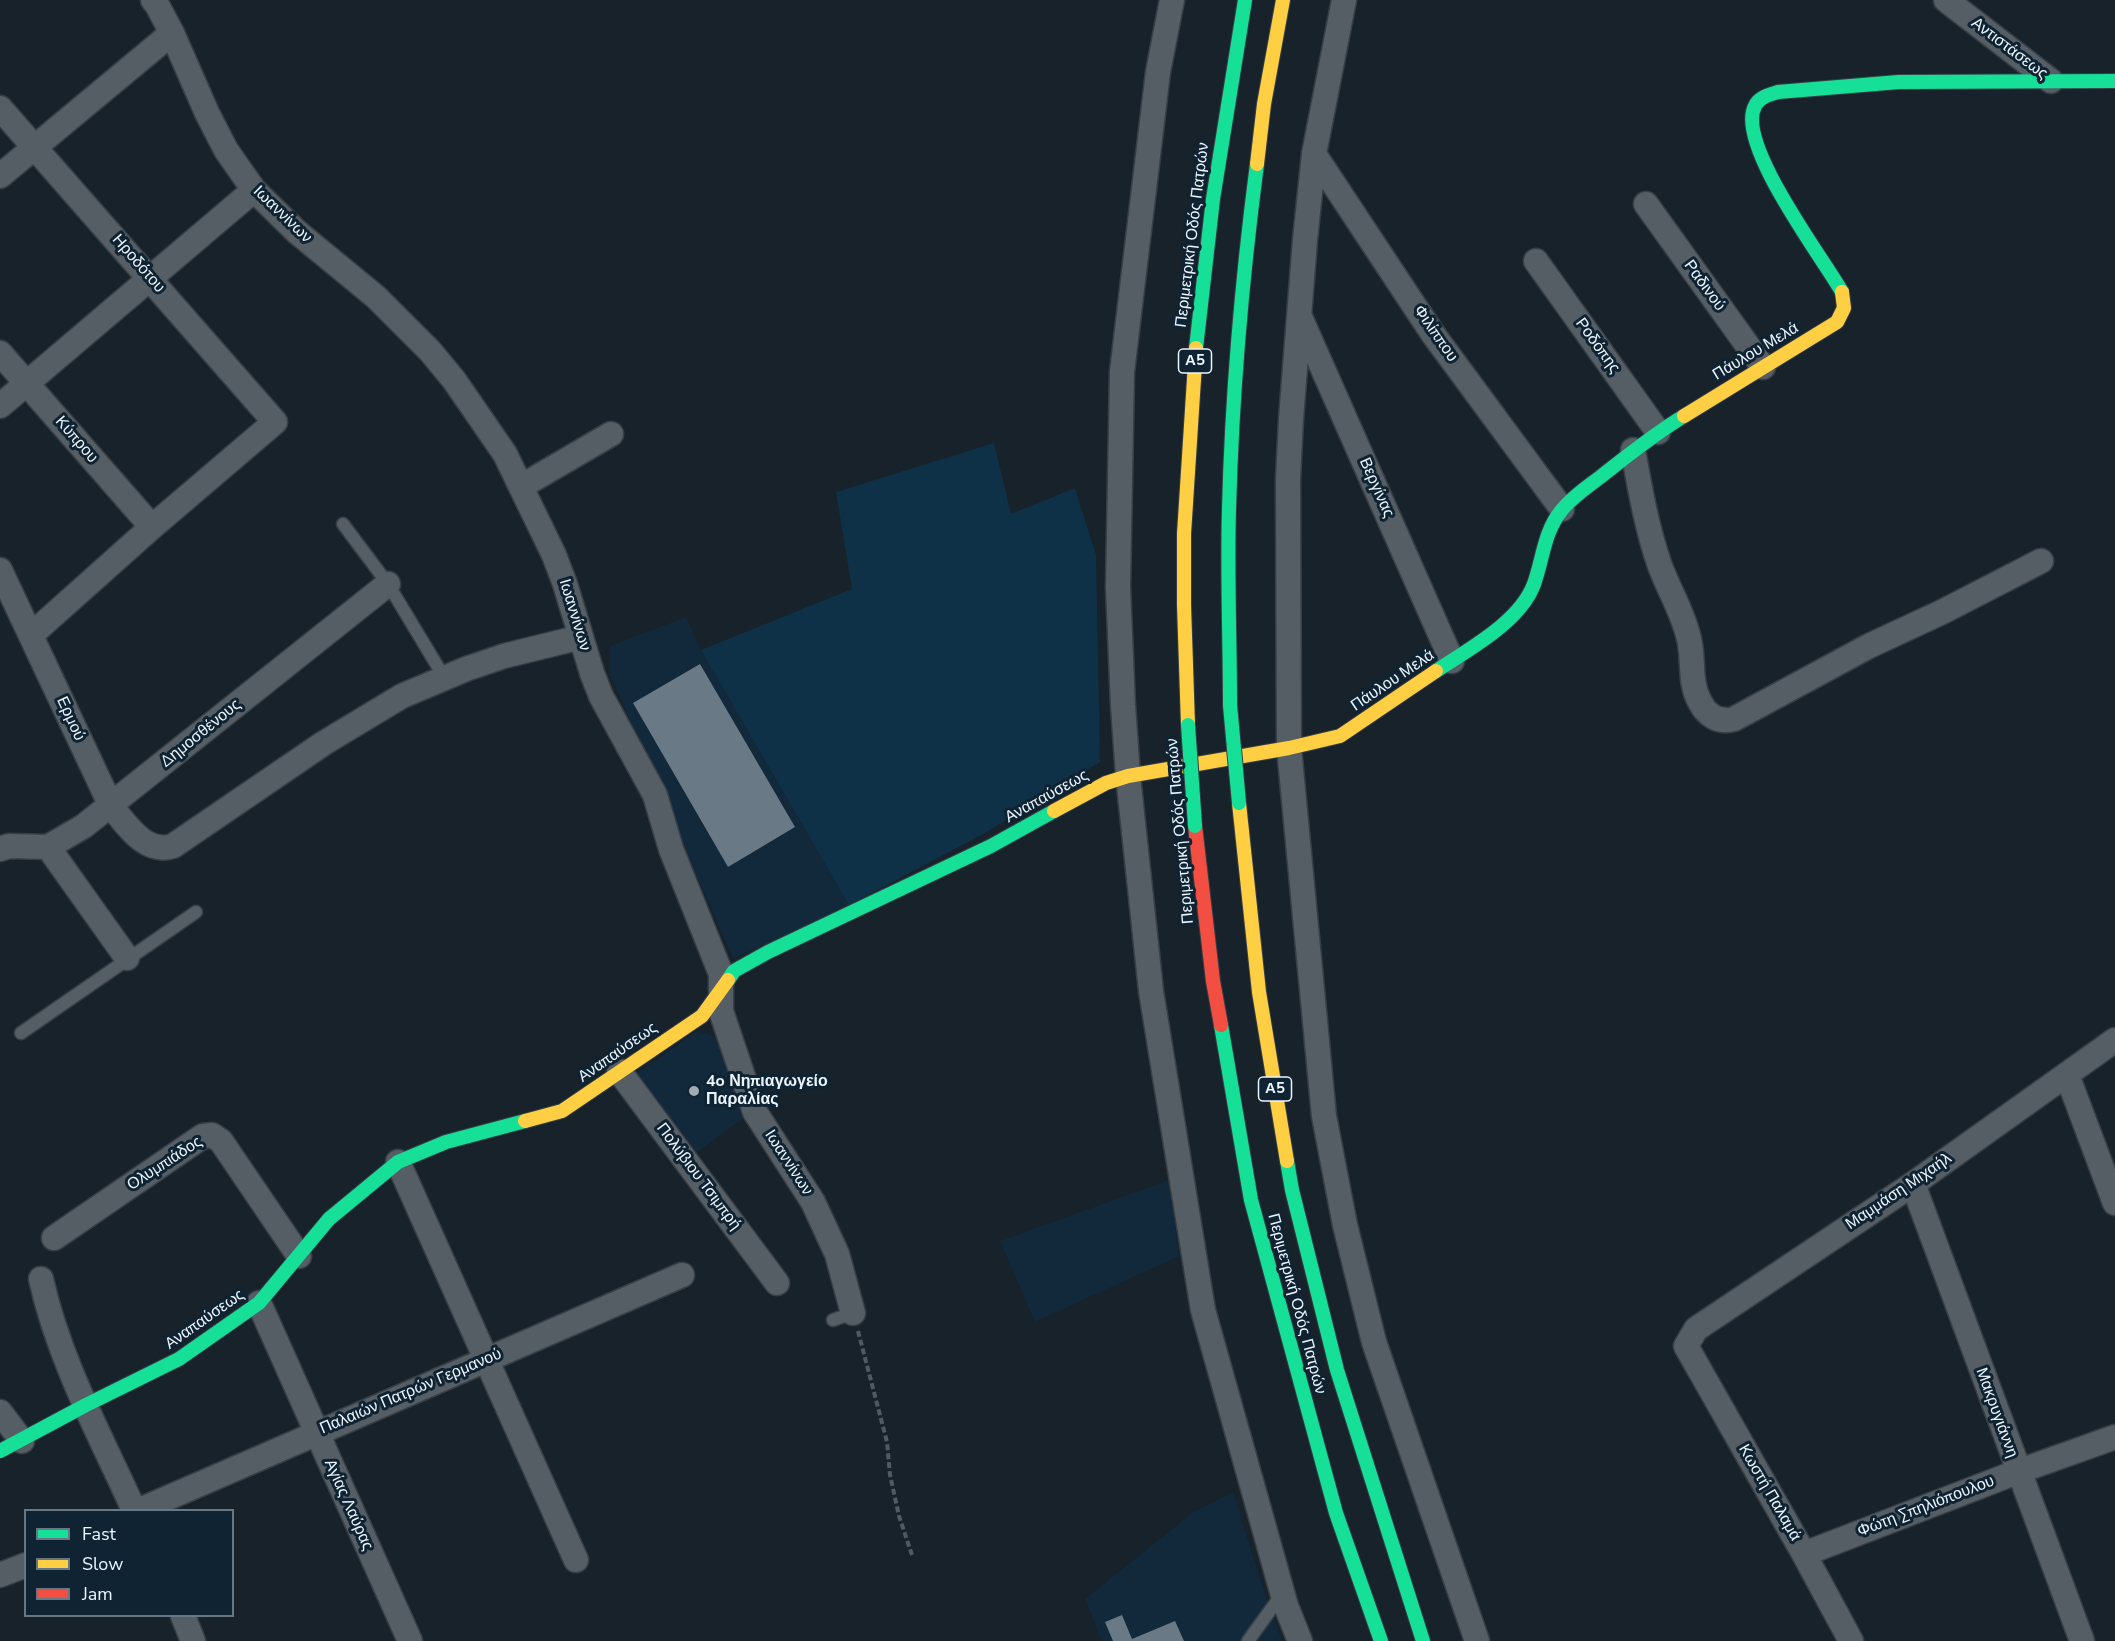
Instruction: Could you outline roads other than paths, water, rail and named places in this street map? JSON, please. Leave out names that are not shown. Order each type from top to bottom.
[{"type":"main road","name":"Περιμετρική Οδός Πατρών","points":[[1245,0],[1227,95],[1212,205],[1188,438],[1184,537],[1188,725],[1195,826],[1213,981],[1251,1200],[1336,1513],[1381,1641]]},
{"type":"main road","name":"Περιμετρική Οδός Πατρών","points":[[1283,0],[1264,105],[1248,234],[1236,369],[1229,510],[1230,705],[1259,992],[1292,1190],[1337,1370],[1423,1641]]},
{"type":"main road","name":"Αντιστάσεως","points":[[2051,81],[2115,81]]},
{"type":"main road","name":"Πάυλου Μελά","points":[[1289,748],[1340,736],[1481,641],[1508,619],[1527,599],[1534,584],[1548,533],[1562,509],[1658,432],[1837,322],[1845,310],[1846,302],[1842,291],[1790,212],[1756,142],[1751,117],[1758,100],[1778,92],[1899,82],[2051,81]]},
{"type":"main road","name":"Αναπαύσεως","points":[[11,1446],[86,1405],[179,1359],[258,1303],[285,1274],[314,1234],[398,1162],[446,1142],[562,1111],[702,1016],[734,971],[768,952],[992,846],[1106,783],[1128,776],[1289,748]]},
{"type":"street","name":"Ιωαννίνων","points":[[153,0],[172,33],[226,150],[254,190],[297,232],[376,297],[430,351],[454,380],[489,430],[522,486],[565,584],[601,696],[655,795],[671,849],[721,974],[721,1011],[755,1112],[813,1202],[837,1254],[843,1316]]},
{"type":"street","points":[[1172,0],[1158,72],[1122,372],[1118,587],[1128,776],[1151,991],[1203,1310],[1283,1593],[1300,1641]]},
{"type":"street","points":[[1344,0],[1314,154],[1299,314],[1288,478],[1289,748],[1324,1116],[1345,1225],[1374,1342],[1477,1641]]},
{"type":"street","name":"Αντιστάσεως","points":[[1946,0],[2051,81]]},
{"type":"street","points":[[0,176],[172,33]]},
{"type":"street","name":"Ηροδότου","points":[[0,108],[275,422],[152,527]]},
{"type":"street","name":"Φιλίππου","points":[[1314,154],[1433,334],[1562,509]]},
{"type":"street","points":[[0,406],[254,190]]},
{"type":"street","name":"Ραδινού","points":[[1646,204],[1763,367]]},
{"type":"street","name":"Ροδόπης","points":[[1536,261],[1658,432]]},
{"type":"street","name":"Βεργίνας","points":[[1299,314],[1452,661]]},
{"type":"street","name":"Κύπρου","points":[[0,353],[152,527]]},
{"type":"street","points":[[522,486],[611,434]]},
{"type":"street","points":[[1633,450],[1655,551],[1689,638],[1691,671],[1698,699],[1710,715],[1719,720],[1734,719],[1869,646],[1942,612],[2041,561]]},
{"type":"street","points":[[31,635],[152,527]]},
{"type":"street","name":"Ερμού","points":[[0,570],[111,806],[140,838],[153,846],[162,848],[173,846],[324,743],[402,696],[444,677]]},
{"type":"street","name":"Δημοσθένους","points":[[48,848],[111,806],[388,584]]},
{"type":"street","points":[[444,677],[504,656],[581,637]]},
{"type":"street","points":[[0,849],[9,846],[48,848],[127,958]]},
{"type":"street","name":"Μαμμάση Μιχαήλ","points":[[1686,1346],[1696,1329],[1912,1184],[2115,1040]]},
{"type":"street","name":"Πολύβιου Τσιμπρή","points":[[619,1071],[777,1283]]},
{"type":"street","points":[[2067,1075],[2115,1203]]},
{"type":"street","name":"Ολυμπιάδος","points":[[54,1238],[202,1137],[213,1135],[221,1141],[299,1256]]},
{"type":"street","points":[[398,1162],[576,1560]]},
{"type":"street","name":"Μακρυγιάννη","points":[[1912,1184],[2017,1472],[2082,1641]]},
{"type":"street","name":"Παλαιών Πατρών Γερμανού","points":[[142,1509],[315,1432],[682,1275]]},
{"type":"street","points":[[41,1279],[49,1314],[86,1405],[134,1509]]},
{"type":"street","name":"Αγίας Λαύρας","points":[[258,1303],[410,1641]]},
{"type":"street","name":"Κωστή Παλαμά","points":[[1686,1346],[1851,1641]]},
{"type":"street","points":[[0,1412],[11,1446]]},
{"type":"street","name":"Φώτη Σπηλιόπουλου","points":[[1804,1554],[2115,1437]]},
{"type":"street","points":[[0,1575],[24,1566]]},
{"type":"street","points":[[183,1617],[193,1641]]},
{"type":"lane","points":[[343,524],[388,584],[444,677]]},
{"type":"lane","points":[[21,1033],[196,912]]},
{"type":"lane","points":[[1248,1641],[1283,1593]]},
{"type":"place","name":"4o Νηπιαγωγείο Παραλίας","points":[[694,1091]]}]
